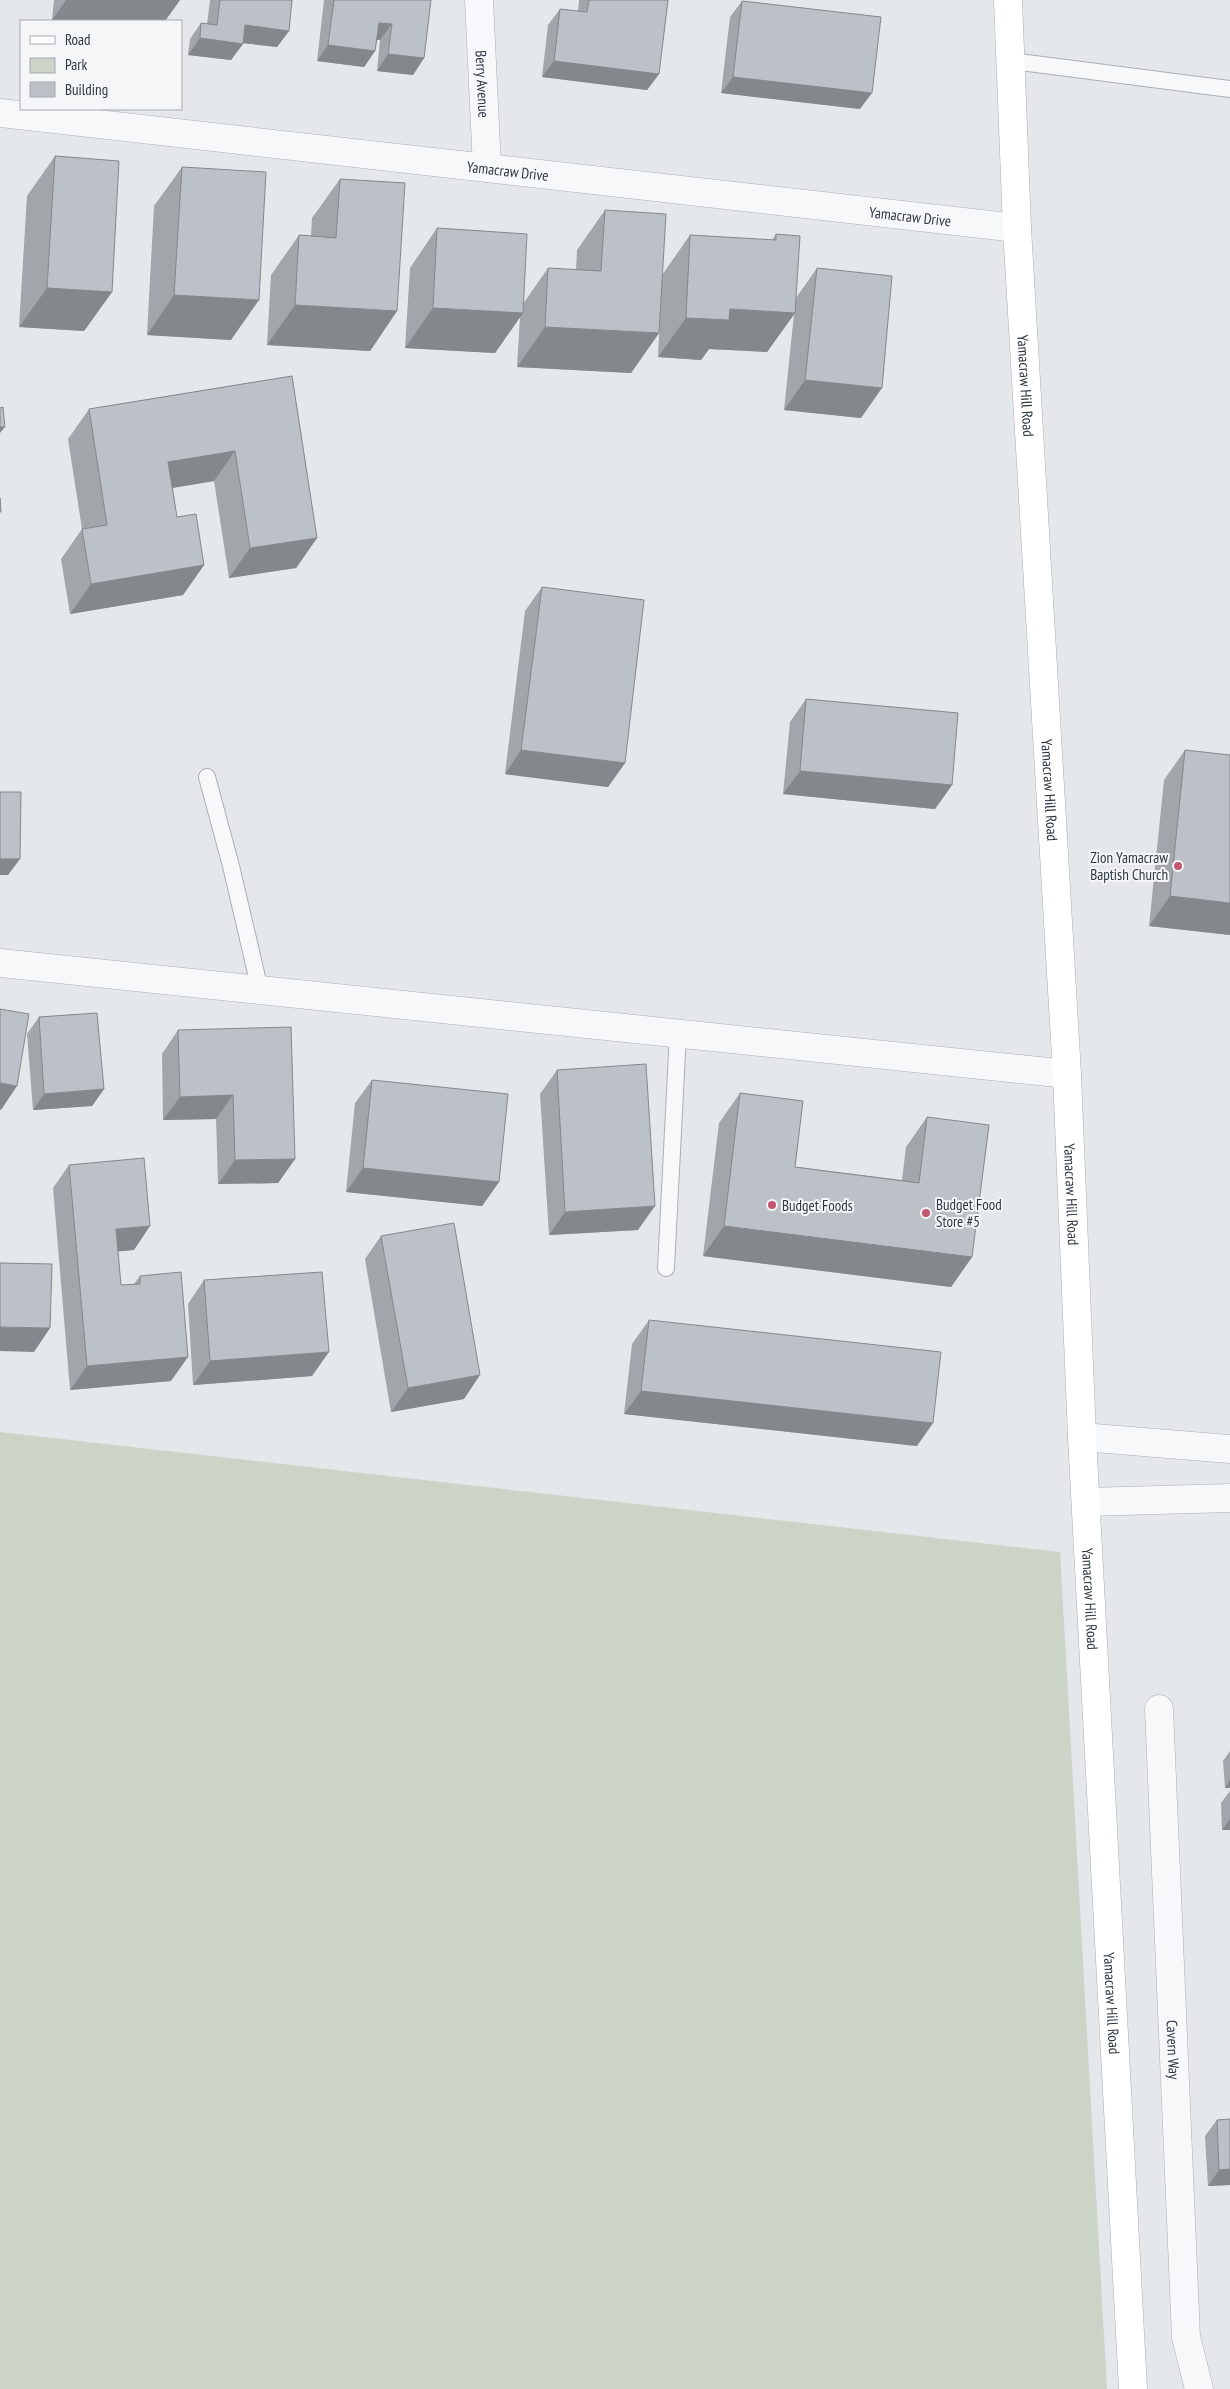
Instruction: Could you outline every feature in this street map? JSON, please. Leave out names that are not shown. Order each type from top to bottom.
[{"type":"main road","name":"Yamacraw Hill Road","points":[[1008,0],[1012,61],[1017,228],[1068,1074],[1082,1437],[1133,2389]]},
{"type":"street","name":"Berry Avenue","points":[[479,0],[487,168]]},
{"type":"street","name":"Yamacraw Drive","points":[[0,113],[1017,228]]},
{"type":"street","points":[[0,963],[1068,1074]]},
{"type":"street","points":[[1082,1437],[1230,1449]]},
{"type":"street","points":[[1086,1502],[1230,1498]]},
{"type":"street","name":"Cavern Way","points":[[1159,1709],[1186,2337],[1199,2389]]},
{"type":"lane","points":[[1012,61],[1230,89]]},
{"type":"lane","points":[[207,777],[231,866],[260,990]]},
{"type":"lane","points":[[666,1268],[678,1034]]},
{"type":"green space","points":[[0,1432],[1060,1552],[1107,2389],[0,2389]]},
{"type":"building","points":[[220,0],[292,0],[289,31],[245,25],[243,44],[200,38],[201,23],[217,25]]},
{"type":"building","points":[[334,0],[431,0],[424,58],[388,54],[392,24],[379,23],[375,51],[328,45]]},
{"type":"building","points":[[589,0],[668,0],[659,74],[554,61],[560,9],[587,12]]},
{"type":"building","points":[[742,1],[881,17],[872,93],[733,77]]},
{"type":"building","points":[[55,156],[119,161],[112,292],[47,288]]},
{"type":"building","points":[[182,167],[266,172],[259,300],[174,295]]},
{"type":"building","points":[[340,179],[405,183],[397,311],[295,305],[299,235],[336,238]]},
{"type":"building","points":[[605,210],[666,214],[659,333],[545,327],[548,268],[601,271]]},
{"type":"building","points":[[437,228],[527,234],[523,313],[433,308]]},
{"type":"building","points":[[776,234],[800,236],[795,313],[730,309],[729,320],[686,318],[690,235],[776,240]]},
{"type":"building","points":[[817,268],[892,276],[882,388],[805,380]]},
{"type":"building","points":[[292,376],[317,538],[250,548],[235,451],[168,462],[177,517],[196,514],[204,565],[91,584],[82,529],[107,525],[89,409]]},
{"type":"building","points":[[3,407],[5,427],[0,427],[0,408]]},
{"type":"building","points":[[542,587],[644,600],[625,763],[521,750]]},
{"type":"building","points":[[806,699],[958,713],[952,785],[800,771]]},
{"type":"building","points":[[1185,750],[1230,755],[1230,903],[1170,896]]},
{"type":"building","points":[[0,792],[21,792],[20,859],[0,859]]},
{"type":"building","points":[[0,1009],[29,1014],[17,1086],[0,1083]]},
{"type":"building","points":[[97,1013],[104,1089],[44,1094],[39,1017]]},
{"type":"building","points":[[291,1027],[295,1159],[235,1160],[233,1095],[180,1097],[178,1030]]},
{"type":"building","points":[[646,1064],[655,1206],[565,1212],[557,1070]]},
{"type":"building","points":[[372,1080],[508,1094],[499,1182],[363,1168]]},
{"type":"building","points":[[740,1093],[803,1101],[795,1167],[919,1183],[927,1117],[989,1125],[972,1257],[724,1226]]},
{"type":"building","points":[[144,1158],[150,1226],[116,1229],[121,1285],[140,1284],[140,1276],[181,1272],[188,1357],[87,1366],[69,1165]]},
{"type":"building","points":[[454,1223],[480,1375],[408,1388],[381,1236]]},
{"type":"building","points":[[0,1263],[52,1264],[50,1328],[0,1327]]},
{"type":"building","points":[[322,1272],[329,1352],[210,1361],[204,1280]]},
{"type":"building","points":[[649,1320],[941,1352],[933,1423],[641,1391]]},
{"type":"building","points":[[1230,2119],[1230,2169],[1219,2170],[1217,2120]]},
{"type":"place","name":"Zion Yamacraw Baptish Church","points":[[1178,866]]},
{"type":"place","name":"Budget Foods","points":[[772,1205]]},
{"type":"place","name":"Budget Food Store #5","points":[[926,1213]]}]
